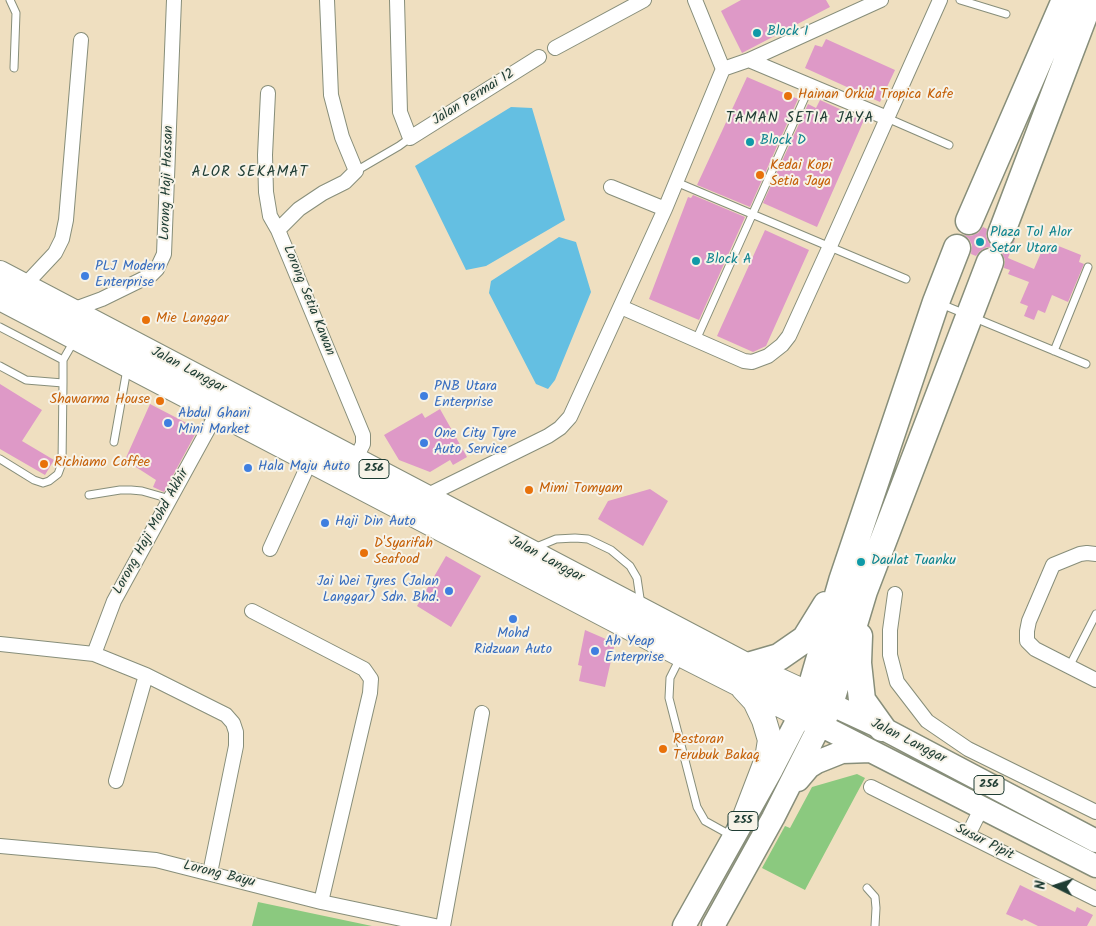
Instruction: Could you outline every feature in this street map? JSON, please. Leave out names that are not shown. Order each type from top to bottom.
[{"type":"highway","points":[[969,221],[1065,0]]},
{"type":"highway","points":[[1001,234],[1090,0]]},
{"type":"highway","points":[[815,710],[936,302],[957,248]]},
{"type":"highway","points":[[739,828],[767,759],[770,740],[764,720],[744,676],[780,658],[805,639],[853,586],[990,262]]},
{"type":"highway","name":"Jalan Langgar","points":[[0,273],[642,611],[744,676]]},
{"type":"highway","name":"Jalan Langgar","points":[[0,298],[682,655],[744,676],[815,710]]},
{"type":"highway","points":[[853,586],[859,628],[858,663],[862,700],[877,740]]},
{"type":"main road","name":"Jalan Langgar","points":[[815,710],[1096,841]]},
{"type":"main road","name":"255","points":[[713,926],[773,818],[815,710]]},
{"type":"main road","name":"255","points":[[684,926],[739,828],[815,710]]},
{"type":"main road","name":"Jalan Langgar","points":[[877,740],[982,807],[1096,866]]},
{"type":"main road","points":[[773,818],[802,774],[809,767],[842,752],[877,740]]},
{"type":"street","name":"Lorong Haji Hassan","points":[[72,310],[102,299],[151,275],[157,269],[164,254],[174,0]]},
{"type":"street","points":[[328,0],[331,95],[342,137],[356,171]]},
{"type":"street","points":[[396,0],[400,112],[410,138]]},
{"type":"street","points":[[555,48],[644,0]]},
{"type":"street","points":[[723,69],[749,60],[858,8],[881,0]]},
{"type":"street","points":[[621,307],[744,361],[752,362],[774,352],[789,336],[940,0]]},
{"type":"street","points":[[426,496],[548,436],[560,428],[570,417],[665,209],[723,69],[699,2]]},
{"type":"street","points":[[24,286],[55,253],[62,239],[66,220],[80,40]]},
{"type":"street","name":"Jalan Permai 12","points":[[410,138],[539,57]]},
{"type":"street","points":[[749,60],[887,118]]},
{"type":"street","points":[[268,93],[264,156],[266,192],[270,216],[278,230]]},
{"type":"street","name":"Lorong Setia Kawan","points":[[355,460],[363,444],[363,435],[278,230],[299,209],[344,182],[356,171]]},
{"type":"street","points":[[611,186],[665,209]]},
{"type":"street","name":"Lorong Haji Mohd Akhir","points":[[94,654],[114,601],[218,413]]},
{"type":"street","points":[[270,549],[310,461]]},
{"type":"street","points":[[1096,554],[1080,554],[1053,565],[1029,621],[1027,631],[1027,641],[1035,649],[1096,680]]},
{"type":"street","points":[[895,594],[890,630],[890,654],[897,682],[927,721],[968,749],[1096,812]]},
{"type":"street","points":[[252,611],[364,668],[371,679],[370,692],[321,902]]},
{"type":"street","points":[[0,644],[94,654],[146,675],[226,715],[233,723],[236,732],[234,760],[210,872]]},
{"type":"street","points":[[116,781],[146,675]]},
{"type":"street","points":[[443,926],[482,713]]},
{"type":"street","name":"Susur Pipit","points":[[871,787],[1096,900]]},
{"type":"street","points":[[968,835],[982,807]]},
{"type":"street","name":"Lorong Bayu","points":[[0,846],[156,860],[210,872],[321,902],[435,926]]},
{"type":"lane","points":[[10,0],[16,13],[14,68]]},
{"type":"lane","points":[[960,0],[1006,14]]},
{"type":"lane","points":[[696,340],[754,215],[810,86]]},
{"type":"lane","points":[[887,118],[949,144]]},
{"type":"lane","points":[[356,171],[410,138]]},
{"type":"lane","points":[[676,182],[906,279]]},
{"type":"lane","points":[[1054,351],[1088,267]]},
{"type":"lane","points":[[936,302],[1086,364]]},
{"type":"lane","points":[[0,327],[63,360]]},
{"type":"lane","points":[[0,459],[34,480],[43,483],[58,474],[62,463],[63,360],[75,338]]},
{"type":"lane","points":[[0,366],[26,380],[63,383]]},
{"type":"lane","points":[[114,442],[128,366]]},
{"type":"lane","points":[[89,495],[131,490],[171,499]]},
{"type":"lane","points":[[526,550],[556,539],[575,538],[588,539],[611,550],[630,566],[637,578],[642,611]]},
{"type":"lane","points":[[1069,667],[1096,614]]},
{"type":"lane","points":[[682,655],[670,678],[668,692],[697,807],[706,820],[739,828]]},
{"type":"lane","points":[[867,888],[875,896],[875,926]]},
{"type":"green space","points":[[857,774],[865,778],[805,890],[762,868],[785,826],[790,828],[812,787]]},
{"type":"green space","points":[[258,902],[372,926],[252,926]]},
{"type":"water","points":[[511,107],[532,108],[565,220],[486,266],[466,270],[415,166]]},
{"type":"water","points":[[559,237],[576,242],[591,292],[555,380],[548,389],[536,384],[489,293],[491,281]]},
{"type":"building","name":"Block I","points":[[741,0],[826,0],[830,7],[742,53],[721,11]]},
{"type":"building","points":[[826,39],[895,70],[880,102],[805,68],[815,45],[822,47]]},
{"type":"building","name":"Block D","points":[[747,77],[798,99],[750,207],[697,185]]},
{"type":"building","points":[[820,100],[864,120],[817,227],[763,203],[808,104],[816,108]]},
{"type":"building","name":"Block A","points":[[693,195],[745,217],[699,320],[649,299],[688,197],[691,198]]},
{"type":"building","points":[[983,227],[987,229],[986,236],[989,243],[995,248],[987,247],[976,256],[971,254],[972,245],[964,235],[971,236],[978,233]]},
{"type":"building","points":[[765,230],[809,250],[766,346],[753,352],[717,336]]},
{"type":"building","points":[[1015,240],[1008,258],[1034,269],[1043,248],[1048,250],[1051,243],[1081,255],[1079,262],[1084,264],[1068,302],[1052,295],[1045,313],[1038,310],[1034,320],[1024,316],[1028,306],[1020,303],[1029,282],[1008,274],[1010,270],[1004,268],[1005,260],[1002,253],[996,248],[1004,249]]},
{"type":"building","points":[[0,384],[42,410],[22,441],[54,460],[45,475],[0,449]]},
{"type":"building","points":[[150,404],[198,429],[164,492],[153,487],[156,480],[125,460]]},
{"type":"building","name":"One City Tyre Auto Service","points":[[440,409],[467,457],[453,465],[450,460],[430,472],[399,460],[384,435],[422,413],[425,418]]},
{"type":"building","points":[[650,489],[668,501],[643,546],[598,519],[608,501]]},
{"type":"building","name":"Jai Wei Tyres (Jalan Langgar) Sdn. Bhd.","points":[[446,556],[481,576],[451,627],[417,606]]},
{"type":"building","points":[[585,630],[615,643],[605,687],[579,681],[582,666],[578,665]]},
{"type":"building","points":[[1020,885],[1075,912],[1077,907],[1093,915],[1087,926],[1038,926],[1024,919],[1022,921],[1006,914]]},
{"type":"place","name":"Block I","points":[[757,33]]},
{"type":"place","name":"Hainan Orkid Tropica Kafe","points":[[788,96]]},
{"type":"place","name":"Block D","points":[[750,142]]},
{"type":"place","name":"Kedai Kopi Setia Jaya","points":[[760,175]]},
{"type":"place","name":"Plaza Tol Alor Setar Utara","points":[[980,242]]},
{"type":"place","name":"Block A","points":[[696,261]]},
{"type":"place","name":"PLJ Modern Enterprise","points":[[85,276]]},
{"type":"place","name":"Mie Langgar","points":[[146,320]]},
{"type":"place","name":"PNB Utara Enterprise","points":[[424,396]]},
{"type":"place","name":"Shawarma House","points":[[160,401]]},
{"type":"place","name":"Abdul Ghani Mini Market","points":[[168,423]]},
{"type":"place","name":"One City Tyre Auto Service","points":[[424,443]]},
{"type":"place","name":"Richiamo Coffee","points":[[44,464]]},
{"type":"place","name":"Hala Maju Auto","points":[[248,468]]},
{"type":"place","name":"Mimi Tomyam","points":[[529,490]]},
{"type":"place","name":"Haji Din Auto","points":[[325,523]]},
{"type":"place","name":"D'Syarifah Seafood","points":[[364,553]]},
{"type":"place","name":"Daulat Tuanku","points":[[861,562]]},
{"type":"place","name":"Jai Wei Tyres (Jalan Langgar) Sdn. Bhd.","points":[[449,591]]},
{"type":"place","name":"Mohd Ridzuan Auto","points":[[513,619]]},
{"type":"place","name":"Ah Yeap Enterprise","points":[[595,651]]},
{"type":"place","name":"Restoran Terubuk Bakaq","points":[[663,749]]},
{"type":"district","name":"TAMAN SETIA JAYA","points":[[800,119]]},
{"type":"district","name":"ALOR SEKAMAT","points":[[250,173]]}]
